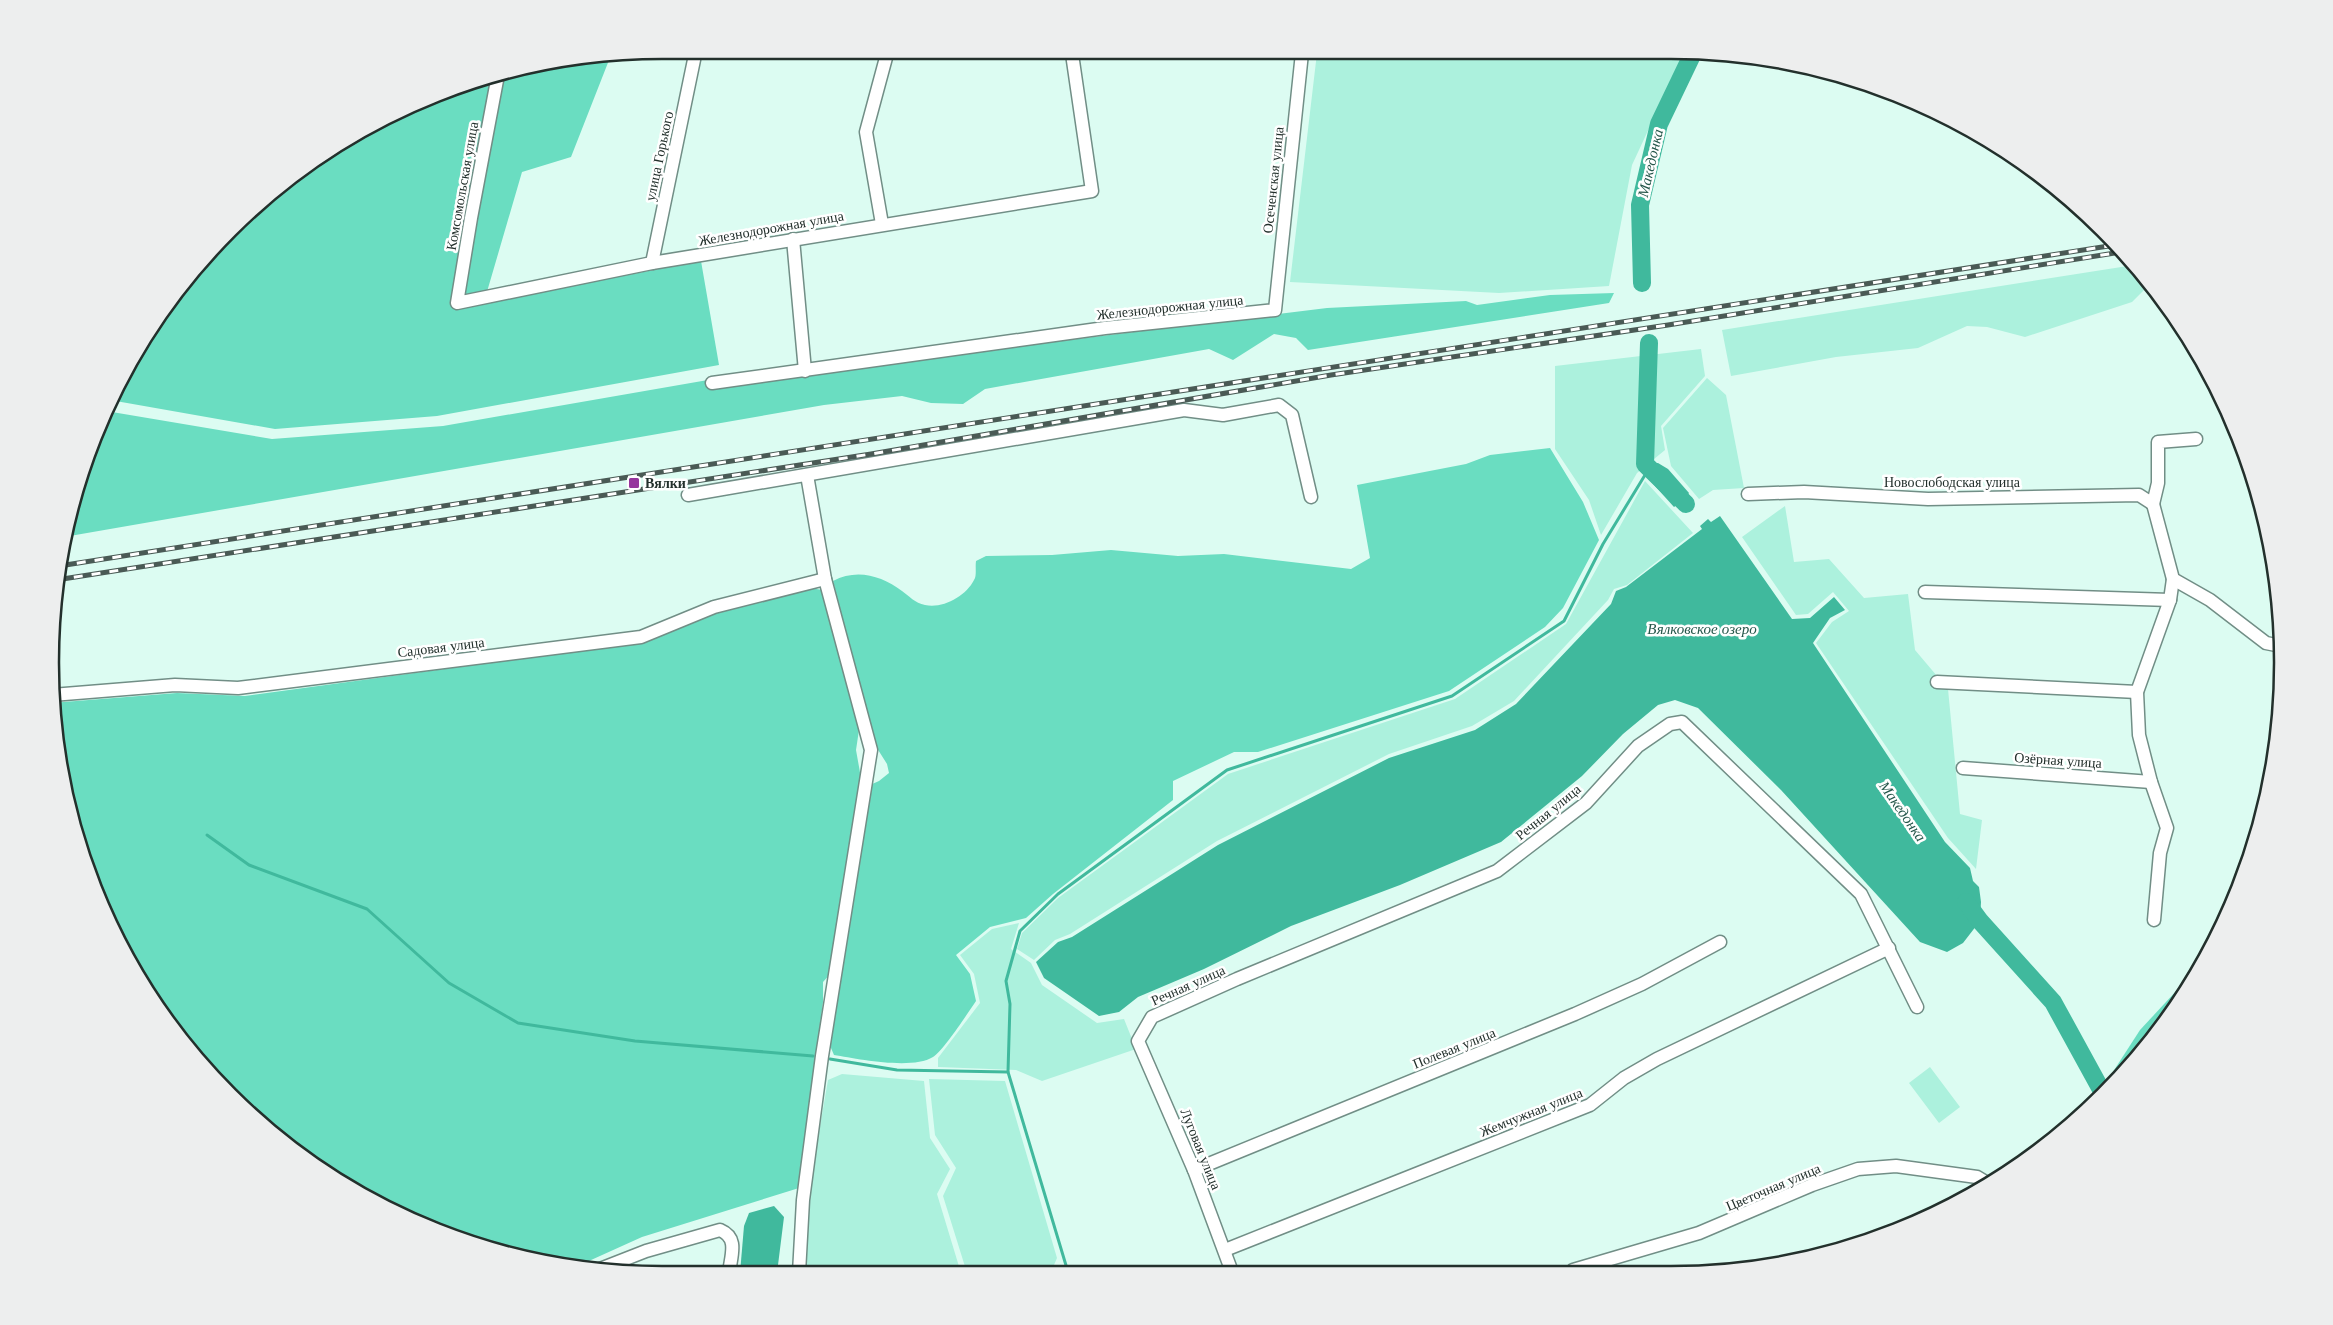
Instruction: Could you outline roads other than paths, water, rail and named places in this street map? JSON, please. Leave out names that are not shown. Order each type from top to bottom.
[{"type":"street","name":"улица Горького","points":[[652,263],[694,59]]},
{"type":"street","points":[[882,224],[866,132],[886,59]]},
{"type":"street","name":"Железнодорожная улица","points":[[458,303],[652,263],[1092,191],[1073,59]]},
{"type":"street","name":"Осеченская улица","points":[[1275,310],[1301,59]]},
{"type":"street","name":"Комсомольская улица","points":[[458,303],[470,218],[497,82]]},
{"type":"street","points":[[793,239],[805,371]]},
{"type":"street","name":"Железнодорожная улица","points":[[712,383],[1105,328],[1275,310]]},
{"type":"street","points":[[688,495],[1184,410],[1223,415],[1279,405],[1292,415],[1310,497]]},
{"type":"street","points":[[2154,920],[2160,853],[2167,828],[2151,782],[2139,735],[2138,692],[2170,600],[2173,579],[2153,504],[2158,483],[2158,442],[2196,439]]},
{"type":"street","points":[[799,1266],[803,1200],[822,1056],[871,750],[826,579],[807,475]]},
{"type":"street","name":"Новослободская улица","points":[[1748,494],[1804,492],[1928,499],[2139,495],[2153,504]]},
{"type":"street","name":"Садовая улица","points":[[60,694],[176,685],[238,688],[641,637],[714,607],[826,579]]},
{"type":"street","points":[[2173,579],[2210,600],[2266,643],[2274,645]]},
{"type":"street","points":[[1925,592],[2170,600]]},
{"type":"street","points":[[1937,682],[2138,692]]},
{"type":"street","name":"Речная улица","points":[[1138,1041],[1152,1017],[1237,979],[1497,871],[1586,803],[1638,746],[1670,724],[1682,722],[1861,894],[1917,1007]]},
{"type":"street","name":"Озёрная улица","points":[[1963,768],[2151,782]]},
{"type":"street","name":"Полевая улица","points":[[1194,1170],[1574,1014],[1642,984],[1720,942]]},
{"type":"street","name":"Жемчужная улица","points":[[1225,1250],[1590,1105],[1624,1078],[1657,1059],[1889,948]]},
{"type":"street","name":"Луговая улица","points":[[1138,1041],[1194,1170],[1230,1266]]},
{"type":"street","name":"Цветочная улица","points":[[1587,1266],[1699,1233],[1812,1185],[1858,1169],[1896,1166],[1977,1176],[1981,1179]]},
{"type":"street","points":[[613,1264],[646,1251],[720,1230],[728,1234],[732,1240],[730,1266]]},
{"type":"water","points":[[1658,463],[1668,469],[1689,493],[1686,497],[1689,501],[1683,508],[1678,504],[1674,507],[1645,475],[1645,464]]},
{"type":"water","name":"Вялковское озеро","points":[[1720,516],[1792,619],[1810,618],[1834,597],[1845,610],[1830,618],[1813,643],[1945,842],[1970,868],[1973,881],[1979,887],[1981,902],[1980,921],[1963,943],[1947,952],[1920,942],[1781,790],[1698,708],[1675,700],[1658,705],[1623,734],[1582,776],[1501,842],[1400,885],[1291,926],[1204,969],[1138,997],[1119,1012],[1099,1016],[1044,978],[1036,962],[1058,942],[1072,937],[1218,845],[1389,758],[1475,730],[1516,704],[1611,604],[1616,591],[1626,587],[1702,529],[1700,526],[1708,519],[1711,522]]},
{"type":"water","points":[[774,1206],[784,1217],[778,1266],[741,1266],[744,1226],[749,1213]]},
{"type":"waterway","name":"Македонка","points":[[1642,283],[1640,205],[1659,124],[1690,59]]},
{"type":"waterway","name":"Македонка","points":[[1649,343],[1645,464],[1686,504]]},
{"type":"waterway","points":[[1066,1266],[1008,1072],[1010,1004],[1006,981],[1020,931],[1058,894],[1227,770],[1452,696],[1564,621],[1603,544],[1645,475]]},
{"type":"waterway","points":[[207,835],[249,865],[367,909],[449,983],[518,1023],[635,1041],[813,1056]]},
{"type":"waterway","name":"Македонка","points":[[1966,902],[1980,921],[2053,1002],[2099,1087]]},
{"type":"waterway","points":[[830,1059],[897,1070],[1008,1072]]},
{"type":"railway","points":[[67,565],[2107,246]]},
{"type":"railway","points":[[65,579],[871,454],[1331,375],[1668,325],[2114,253]]},
{"type":"place","name":"Вялки","points":[[634,483]]}]
